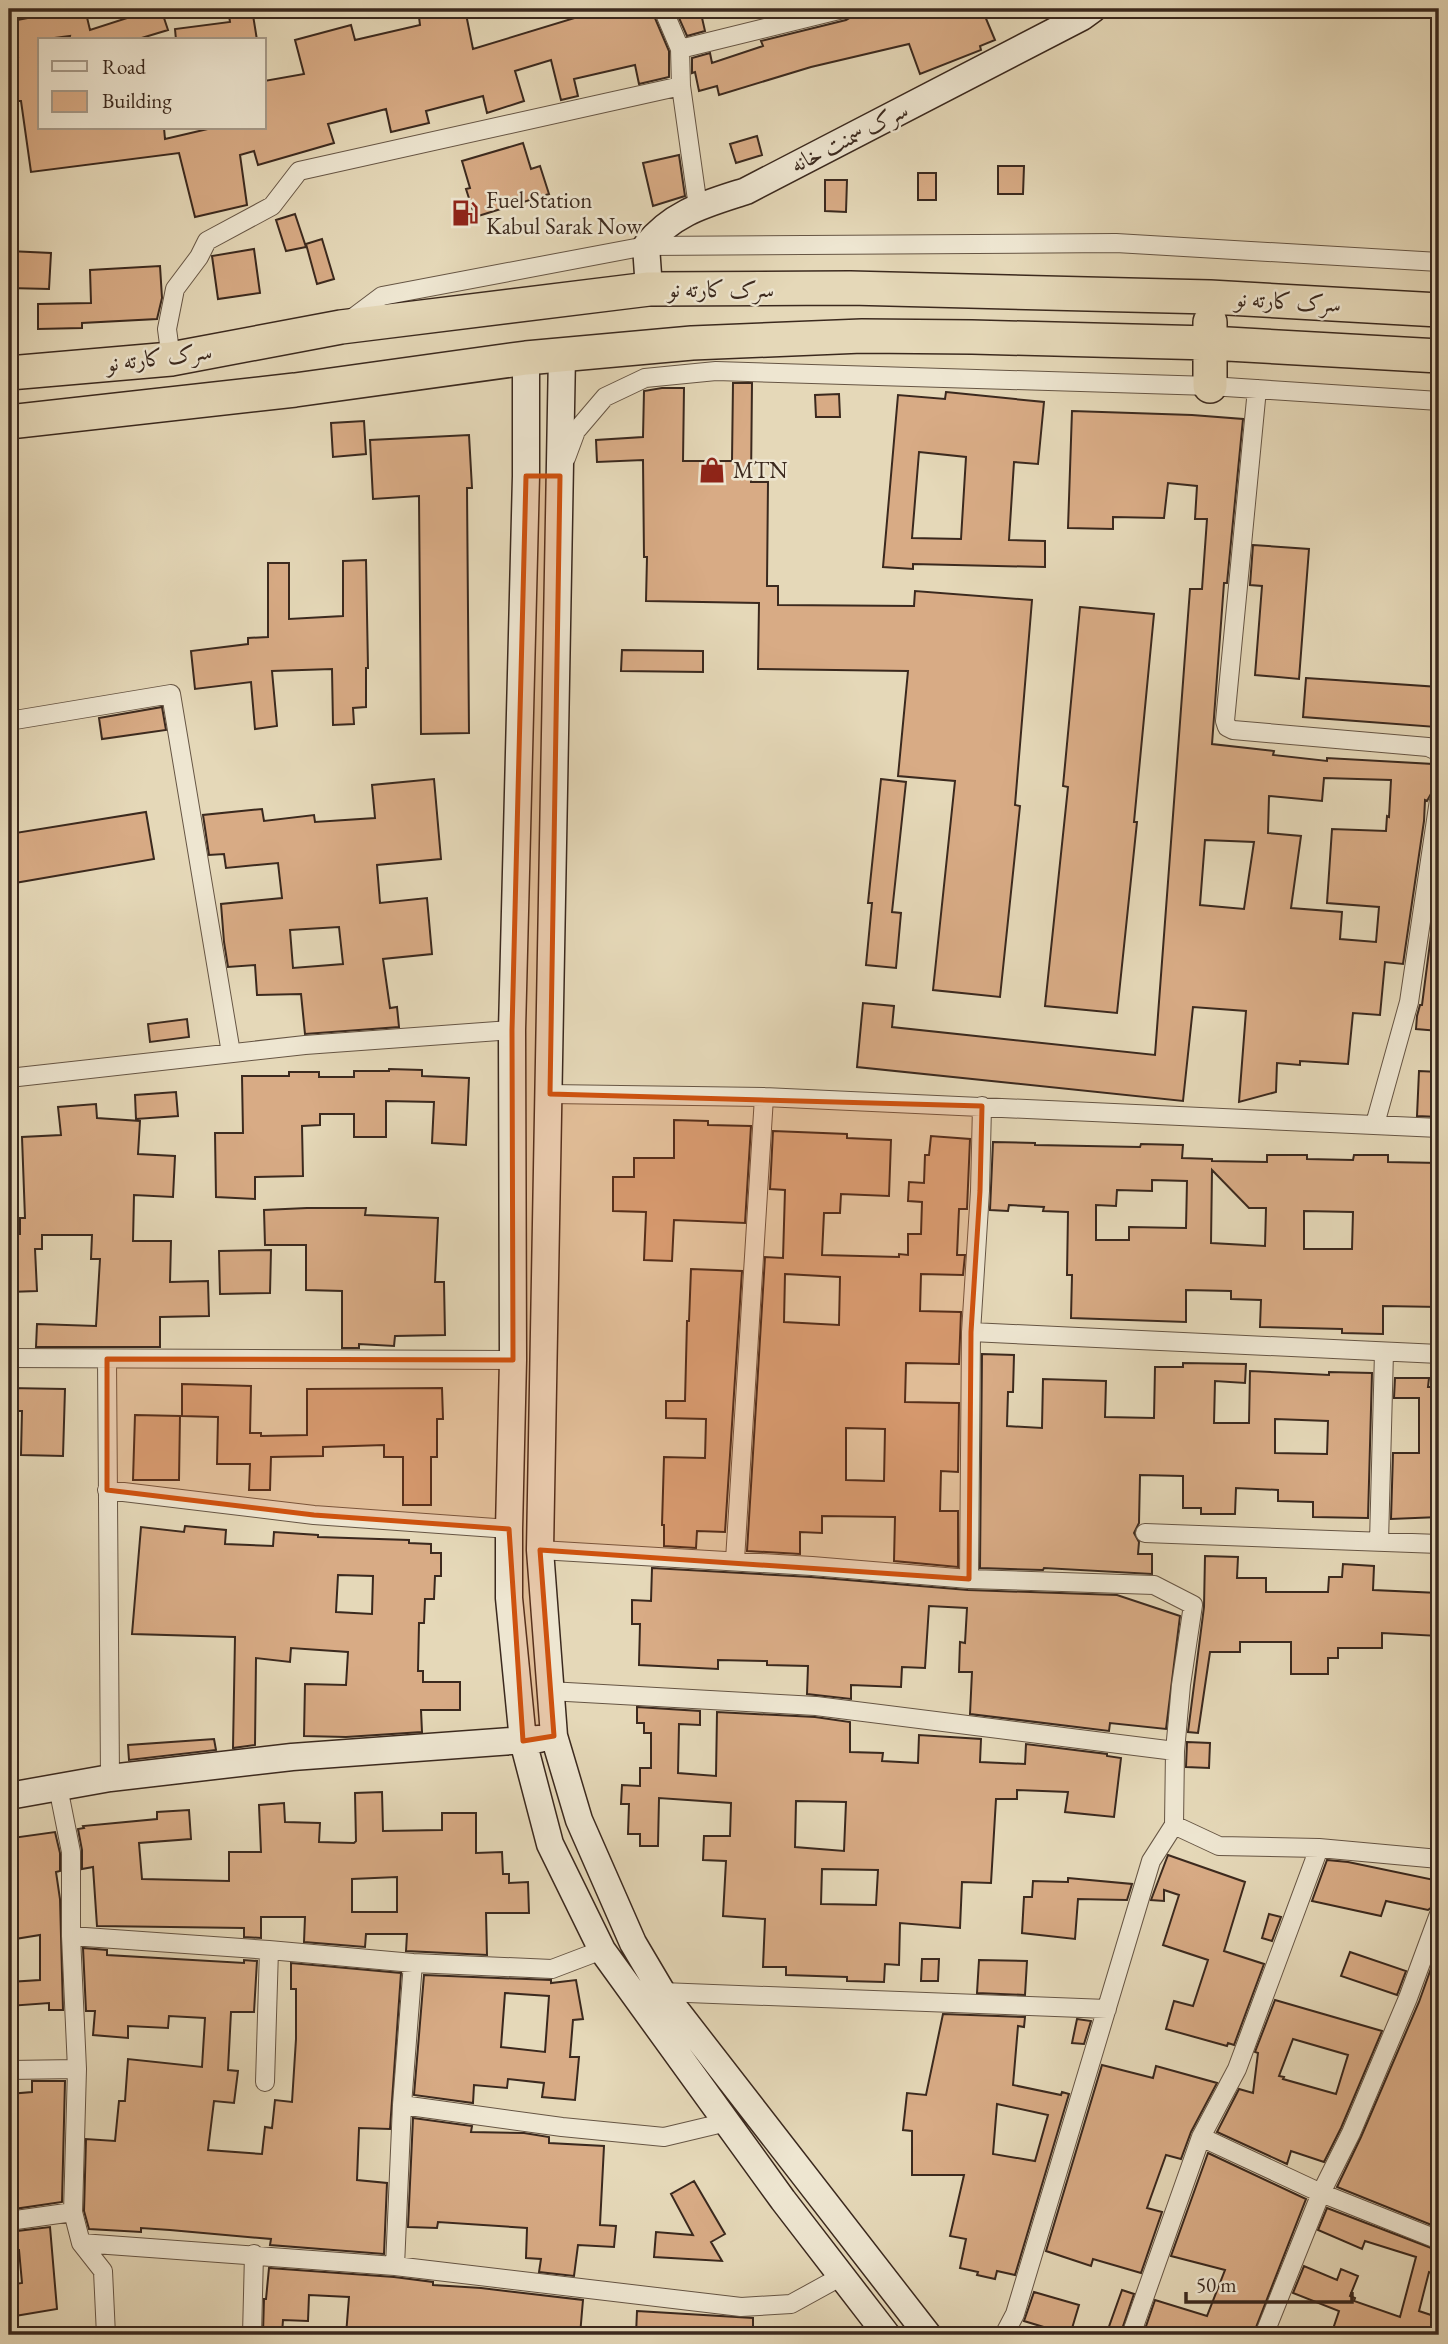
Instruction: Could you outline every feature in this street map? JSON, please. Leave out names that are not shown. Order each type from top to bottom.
[{"type":"highway","name":"سرک کارته نو","points":[[9,373],[171,359],[341,327],[649,289],[850,288],[1210,297],[1439,310]]},
{"type":"highway","points":[[972,337],[973,291]]},
{"type":"highway","points":[[1210,297],[1210,386]]},
{"type":"highway","name":"سرک کارته نو","points":[[9,422],[295,390],[526,358],[692,343],[862,337],[972,337],[1210,343],[1439,356]]},
{"type":"main road","name":"سرک سمنت خانه","points":[[646,246],[656,233],[672,220],[698,207],[746,191],[1093,9]]},
{"type":"main road","points":[[646,246],[649,289]]},
{"type":"main road","points":[[562,354],[540,1550],[554,1737],[579,1820],[633,1943],[662,1992],[928,2335]]},
{"type":"main road","points":[[526,358],[526,477],[512,1030],[513,1360],[509,1529],[509,1598],[523,1741],[550,1844],[602,1950],[887,2335]]},
{"type":"main road","points":[[526,477],[560,477]]},
{"type":"main road","points":[[9,1796],[110,1778],[292,1757],[554,1737]]},
{"type":"street","points":[[663,9],[680,49],[681,86],[698,207]]},
{"type":"street","points":[[680,49],[843,9]]},
{"type":"street","points":[[171,359],[167,330],[175,289],[200,257],[207,241],[272,206],[287,190],[299,171],[681,86]]},
{"type":"street","points":[[341,327],[382,296],[646,246],[1116,243],[1439,262]]},
{"type":"street","points":[[560,477],[576,431],[605,397],[645,378],[716,371],[1210,386],[1439,401]]},
{"type":"street","points":[[1257,389],[1224,721],[1227,727],[1233,730],[1428,747],[1439,752]]},
{"type":"street","points":[[9,721],[171,694],[231,1053]]},
{"type":"street","points":[[1375,1125],[1409,1002],[1439,800]]},
{"type":"street","points":[[9,1078],[305,1045],[512,1030]]},
{"type":"street","points":[[550,1094],[764,1097],[1439,1128]]},
{"type":"street","points":[[735,1560],[764,1097]]},
{"type":"street","points":[[969,1579],[971,1332],[981,1191],[982,1106]]},
{"type":"street","points":[[971,1332],[1439,1354]]},
{"type":"street","points":[[1379,1542],[1384,1352]]},
{"type":"street","points":[[9,1358],[513,1360]]},
{"type":"street","points":[[107,1359],[110,1778]]},
{"type":"street","points":[[107,1490],[314,1515],[509,1529]]},
{"type":"street","points":[[1145,1533],[1439,1544]]},
{"type":"street","points":[[540,1550],[735,1560],[969,1579],[1154,1585],[1194,1605],[1181,1685],[1175,1751],[1174,1825],[1152,1861],[1015,2314],[1004,2335]]},
{"type":"street","points":[[549,1691],[816,1706],[1175,1751]]},
{"type":"street","points":[[58,1787],[71,1852],[71,1936],[77,2069],[74,2212],[81,2243],[103,2271],[106,2335]]},
{"type":"street","points":[[1174,1825],[1219,1846],[1319,1848],[1439,1859]]},
{"type":"street","points":[[1131,2335],[1201,2137],[1237,2070],[1319,1848]]},
{"type":"street","points":[[1264,2335],[1321,2193],[1351,2133],[1408,1998],[1439,1914]]},
{"type":"street","points":[[71,1936],[413,1963],[552,1969],[602,1950]]},
{"type":"street","points":[[265,2082],[269,1950]]},
{"type":"street","points":[[395,2266],[402,2105],[413,1963]]},
{"type":"street","points":[[662,1992],[1107,2009]]},
{"type":"street","points":[[9,2070],[77,2069]]},
{"type":"street","points":[[402,2105],[562,2127],[664,2137],[727,2122]]},
{"type":"street","points":[[1201,2137],[1321,2193],[1439,2240]]},
{"type":"street","points":[[9,2221],[74,2212]]},
{"type":"street","points":[[81,2243],[395,2266],[741,2307],[791,2304],[842,2276]]},
{"type":"street","points":[[252,2335],[254,2254]]},
{"type":"highlighted area","points":[[526,476],[560,476],[550,1094],[982,1106],[980,1191],[971,1332],[969,1579],[540,1550],[554,1736],[523,1741],[509,1529],[314,1515],[107,1490],[107,1359],[513,1360],[512,1030]]},
{"type":"building","points":[[85,9],[90,30],[161,9],[168,30],[142,38],[38,38],[38,130],[164,130],[165,139],[203,130],[266,130],[266,81],[304,74],[295,40],[351,25],[355,40],[420,25],[418,9],[465,9],[473,49],[604,9],[636,9],[638,14],[652,11],[669,51],[669,77],[639,84],[635,65],[574,79],[578,96],[561,100],[551,60],[515,71],[524,101],[487,113],[483,96],[426,111],[429,123],[391,132],[386,109],[328,124],[334,143],[258,165],[254,151],[240,155],[247,205],[195,217],[179,153],[31,172],[21,101],[9,101],[9,58],[18,57],[12,21]]},
{"type":"building","points":[[228,9],[252,9],[257,38],[176,38],[175,29],[230,22]]},
{"type":"building","points":[[675,9],[700,9],[705,31],[687,36]]},
{"type":"building","points":[[854,9],[873,9],[874,17],[907,9],[982,9],[995,40],[980,46],[981,50],[920,74],[909,44],[811,67],[719,95],[717,86],[699,91],[695,72],[692,73],[692,58],[710,53],[712,63],[763,46],[761,41],[846,20],[851,17]]},
{"type":"building","points":[[757,136],[762,155],[736,163],[730,144]]},
{"type":"building","points":[[523,143],[531,169],[540,166],[549,194],[475,217],[466,189],[470,188],[462,161]]},
{"type":"building","points":[[679,155],[685,196],[653,206],[643,163]]},
{"type":"building","points":[[998,166],[1024,166],[1023,194],[998,194]]},
{"type":"building","points":[[918,173],[936,173],[936,200],[918,200]]},
{"type":"building","points":[[825,180],[847,180],[846,212],[825,211]]},
{"type":"building","points":[[295,214],[306,247],[286,251],[276,220]]},
{"type":"building","points":[[322,239],[334,279],[317,284],[306,244]]},
{"type":"building","points":[[254,249],[260,293],[218,299],[212,256]]},
{"type":"building","points":[[9,251],[51,253],[49,289],[9,288]]},
{"type":"building","points":[[160,266],[162,298],[157,319],[82,323],[82,328],[38,329],[38,304],[91,303],[90,270]]},
{"type":"building","points":[[733,383],[752,383],[751,482],[768,482],[767,586],[778,586],[778,605],[914,606],[915,591],[1032,600],[1015,805],[1020,806],[1000,997],[933,990],[955,781],[898,776],[908,671],[758,669],[759,603],[646,601],[643,460],[597,462],[596,440],[643,437],[644,391],[684,388],[683,461],[732,461]]},
{"type":"building","points":[[946,392],[1044,402],[1038,464],[1014,462],[1009,540],[1045,541],[1045,567],[913,564],[913,569],[883,567],[898,395],[945,399]],"holes":[[[919,452],[966,457],[961,539],[912,538]]]},
{"type":"building","points":[[839,394],[840,417],[816,417],[815,395]]},
{"type":"building","points":[[1072,411],[1243,419],[1227,583],[1224,583],[1212,744],[1274,751],[1273,755],[1327,761],[1327,758],[1433,764],[1432,792],[1427,801],[1425,800],[1403,964],[1385,962],[1380,1015],[1353,1013],[1348,1064],[1300,1061],[1300,1065],[1277,1063],[1276,1092],[1239,1102],[1246,1011],[1193,1007],[1183,1101],[857,1067],[863,1003],[894,1006],[892,1027],[1155,1055],[1190,589],[1202,589],[1207,519],[1195,519],[1197,486],[1168,483],[1164,518],[1113,517],[1113,529],[1068,528]],"holes":[[[1324,778],[1391,780],[1386,831],[1332,829],[1327,903],[1379,907],[1376,942],[1340,939],[1342,912],[1291,908],[1301,836],[1268,833],[1269,796],[1322,801]],[[1205,840],[1254,842],[1244,909],[1200,905]]]},
{"type":"building","points":[[364,421],[366,454],[333,457],[331,423]]},
{"type":"building","points":[[469,435],[472,488],[467,488],[469,733],[421,734],[419,496],[373,499],[370,440]]},
{"type":"building","points":[[1253,545],[1309,549],[1299,679],[1255,675],[1262,586],[1250,585]]},
{"type":"building","points":[[366,560],[366,707],[353,708],[354,724],[333,725],[332,669],[272,671],[277,726],[255,729],[251,682],[195,689],[191,651],[248,644],[248,638],[268,637],[268,563],[289,563],[289,619],[343,616],[343,561]]},
{"type":"building","points":[[1080,607],[1154,614],[1134,822],[1137,822],[1117,1013],[1045,1006],[1068,787],[1063,786]]},
{"type":"building","points":[[622,650],[703,651],[703,672],[621,671]]},
{"type":"building","points":[[1306,678],[1439,687],[1436,727],[1303,717]]},
{"type":"building","points":[[162,707],[166,730],[102,739],[99,718]]},
{"type":"building","points":[[434,779],[441,859],[377,865],[380,903],[427,898],[432,954],[383,959],[390,1008],[397,1007],[399,1027],[305,1034],[301,994],[257,995],[255,965],[228,967],[224,942],[221,904],[282,898],[278,863],[226,868],[224,854],[209,855],[203,815],[262,809],[264,821],[314,815],[315,822],[375,818],[372,785]],"holes":[[[339,927],[343,964],[293,968],[290,930]]]},
{"type":"building","points":[[881,779],[906,782],[892,912],[901,913],[896,968],[866,965],[872,903],[868,903]]},
{"type":"building","points":[[146,812],[154,859],[9,884],[9,834]]},
{"type":"building","points":[[1435,904],[1439,904],[1439,1031],[1416,1029],[1417,1016],[1422,1005]]},
{"type":"building","points":[[187,1019],[189,1037],[150,1042],[148,1024]]},
{"type":"building","points":[[422,1070],[422,1076],[469,1078],[466,1145],[432,1143],[434,1102],[386,1101],[386,1137],[354,1137],[354,1114],[320,1114],[320,1125],[302,1126],[303,1176],[255,1177],[255,1199],[216,1197],[215,1133],[243,1133],[242,1076],[289,1076],[289,1072],[319,1072],[319,1077],[354,1077],[354,1071]]},
{"type":"building","points":[[1419,1071],[1439,1072],[1439,1117],[1417,1116]]},
{"type":"building","points":[[176,1092],[178,1116],[136,1119],[135,1095]]},
{"type":"building","points":[[96,1104],[97,1118],[140,1121],[138,1154],[175,1156],[173,1197],[134,1195],[133,1241],[171,1241],[170,1282],[208,1281],[209,1316],[160,1317],[160,1347],[36,1347],[37,1324],[96,1326],[100,1259],[91,1259],[92,1235],[42,1235],[42,1249],[35,1249],[37,1291],[9,1292],[10,1234],[20,1234],[20,1218],[25,1218],[22,1137],[61,1135],[58,1107]]},
{"type":"building","points":[[674,1120],[708,1121],[708,1125],[751,1126],[745,1223],[674,1220],[672,1261],[644,1260],[646,1212],[613,1211],[613,1177],[634,1177],[634,1158],[674,1158]]},
{"type":"building","points":[[773,1131],[847,1134],[847,1138],[891,1140],[889,1196],[841,1194],[840,1213],[824,1213],[822,1255],[908,1255],[908,1234],[921,1234],[922,1202],[908,1201],[909,1182],[924,1183],[925,1155],[929,1155],[931,1136],[970,1139],[967,1209],[959,1209],[957,1255],[965,1255],[963,1275],[921,1274],[920,1311],[961,1312],[959,1364],[906,1363],[905,1402],[959,1403],[958,1472],[941,1471],[940,1511],[958,1511],[958,1567],[894,1561],[895,1517],[822,1516],[822,1533],[800,1532],[800,1554],[747,1551],[765,1257],[783,1258],[785,1190],[770,1189]],"holes":[[[785,1274],[840,1277],[839,1325],[784,1322]],[[846,1428],[885,1429],[884,1481],[846,1480]]]},
{"type":"building","points":[[993,1142],[1140,1147],[1141,1144],[1183,1145],[1182,1158],[1212,1161],[1267,1162],[1267,1155],[1307,1155],[1307,1159],[1353,1160],[1354,1155],[1388,1155],[1388,1162],[1439,1163],[1439,1307],[1383,1306],[1383,1334],[1342,1333],[1342,1329],[1260,1327],[1261,1300],[1231,1299],[1231,1291],[1186,1290],[1186,1322],[1071,1318],[1072,1275],[1067,1275],[1068,1212],[1043,1211],[1044,1207],[1009,1205],[1008,1211],[990,1210]],"holes":[[[1212,1170],[1249,1208],[1266,1208],[1265,1246],[1211,1243]],[[1152,1180],[1187,1181],[1186,1228],[1129,1227],[1129,1240],[1096,1240],[1096,1205],[1116,1206],[1117,1190],[1152,1191]],[[1304,1211],[1353,1212],[1352,1249],[1304,1249]]]},
{"type":"building","points":[[366,1208],[365,1215],[438,1218],[435,1282],[444,1282],[445,1335],[395,1336],[394,1346],[359,1344],[359,1348],[342,1348],[342,1291],[306,1290],[306,1245],[265,1245],[264,1210]]},
{"type":"building","points":[[271,1250],[270,1293],[220,1294],[219,1251]]},
{"type":"building","points":[[691,1269],[742,1271],[725,1532],[697,1531],[696,1548],[664,1546],[662,1525],[664,1457],[705,1458],[706,1419],[666,1418],[666,1401],[685,1401]]},
{"type":"building","points":[[982,1354],[1014,1355],[1013,1392],[1008,1392],[1007,1426],[1042,1428],[1043,1379],[1106,1381],[1105,1417],[1154,1418],[1155,1367],[1183,1367],[1183,1363],[1246,1364],[1245,1383],[1215,1381],[1214,1423],[1249,1423],[1250,1371],[1329,1375],[1329,1372],[1372,1373],[1368,1518],[1313,1517],[1313,1502],[1278,1501],[1278,1490],[1236,1488],[1235,1514],[1201,1514],[1201,1508],[1183,1508],[1183,1476],[1140,1475],[1139,1523],[1134,1533],[1139,1542],[1138,1554],[1152,1554],[1152,1574],[1044,1568],[980,1568]],"holes":[[[1275,1419],[1328,1421],[1327,1454],[1275,1453]]]},
{"type":"building","points":[[1395,1378],[1429,1378],[1428,1387],[1439,1387],[1439,1517],[1391,1519],[1393,1453],[1419,1453],[1419,1398],[1394,1398]]},
{"type":"building","points":[[182,1384],[251,1386],[250,1433],[261,1433],[261,1436],[307,1435],[307,1389],[442,1388],[443,1419],[437,1419],[437,1457],[431,1457],[431,1505],[403,1505],[403,1457],[384,1457],[384,1445],[323,1447],[323,1456],[271,1457],[270,1490],[249,1490],[250,1464],[217,1464],[218,1417],[182,1416]]},
{"type":"building","points":[[9,1388],[65,1389],[63,1456],[21,1455],[22,1411],[9,1411]]},
{"type":"building","points":[[135,1415],[180,1416],[179,1480],[133,1480]]},
{"type":"building","points":[[185,1526],[226,1530],[225,1544],[273,1546],[274,1532],[318,1537],[409,1540],[409,1543],[431,1544],[431,1553],[441,1553],[441,1576],[435,1576],[434,1599],[425,1599],[424,1623],[419,1623],[418,1671],[423,1671],[423,1682],[460,1682],[460,1710],[421,1710],[422,1732],[346,1737],[304,1736],[305,1684],[346,1685],[348,1652],[291,1648],[290,1662],[256,1658],[255,1745],[233,1748],[235,1637],[132,1634],[141,1527],[184,1532]],"holes":[[[338,1575],[373,1576],[372,1614],[336,1612]]]},
{"type":"building","points":[[1205,1556],[1238,1557],[1237,1578],[1266,1578],[1266,1592],[1328,1592],[1329,1577],[1342,1577],[1343,1564],[1374,1566],[1373,1590],[1439,1593],[1439,1636],[1382,1633],[1382,1648],[1338,1648],[1338,1658],[1328,1658],[1328,1674],[1291,1674],[1291,1642],[1240,1642],[1240,1652],[1210,1652],[1198,1733],[1188,1732],[1204,1607]]},
{"type":"building","points":[[652,1568],[968,1590],[1117,1595],[1180,1616],[1166,1729],[1110,1723],[1109,1731],[970,1714],[972,1672],[959,1672],[960,1642],[965,1643],[967,1608],[929,1606],[925,1668],[902,1667],[901,1687],[851,1685],[851,1699],[807,1694],[808,1666],[767,1665],[767,1661],[718,1660],[718,1669],[639,1665],[640,1624],[632,1624],[632,1600],[651,1601]]},
{"type":"building","points":[[637,1707],[700,1711],[700,1725],[679,1724],[678,1773],[716,1776],[717,1712],[815,1717],[850,1722],[850,1752],[883,1753],[882,1761],[918,1763],[919,1735],[981,1739],[980,1762],[1025,1764],[1026,1744],[1107,1754],[1121,1758],[1114,1817],[1065,1812],[1068,1792],[1017,1790],[1017,1799],[996,1799],[991,1883],[962,1882],[960,1928],[900,1923],[899,1965],[885,1964],[884,1982],[847,1981],[847,1977],[786,1975],[786,1967],[763,1967],[765,1919],[723,1916],[726,1861],[703,1860],[704,1836],[730,1836],[731,1803],[659,1798],[658,1846],[640,1846],[640,1834],[628,1834],[629,1804],[621,1804],[622,1785],[640,1786],[640,1768],[651,1768],[651,1733],[644,1733],[644,1723],[637,1723]],"holes":[[[796,1801],[846,1802],[844,1851],[795,1847]],[[822,1869],[878,1870],[876,1905],[821,1904]]]},
{"type":"building","points":[[214,1739],[216,1750],[129,1760],[128,1745]]},
{"type":"building","points":[[1187,1742],[1210,1743],[1209,1768],[1186,1767]]},
{"type":"building","points":[[382,1792],[383,1831],[442,1830],[442,1813],[476,1813],[476,1853],[502,1852],[503,1874],[509,1874],[509,1883],[528,1882],[529,1913],[486,1913],[487,1955],[406,1951],[407,1934],[366,1934],[365,1947],[304,1942],[305,1917],[261,1917],[261,1938],[244,1937],[244,1928],[97,1926],[93,1867],[82,1869],[78,1829],[84,1828],[83,1826],[157,1819],[157,1812],[189,1810],[191,1839],[139,1843],[142,1879],[229,1881],[229,1852],[261,1852],[259,1805],[284,1803],[285,1822],[320,1823],[319,1842],[354,1843],[355,1793]],"holes":[[[397,1877],[397,1912],[352,1912],[352,1879]]]},
{"type":"building","points":[[55,1832],[60,1853],[60,1871],[56,1872],[60,1899],[63,2010],[49,2010],[49,2003],[9,2006],[9,1982],[40,1980],[40,1935],[9,1940],[9,1865],[15,1864],[12,1838]]},
{"type":"building","points":[[1168,1855],[1245,1882],[1224,1951],[1264,1964],[1234,2045],[1228,2043],[1227,2046],[1166,2029],[1174,2001],[1193,2006],[1208,1960],[1163,1945],[1179,1895],[1164,1890],[1164,1901],[1151,1900]]},
{"type":"building","points":[[1327,1860],[1439,1881],[1437,1903],[1428,1910],[1386,1901],[1381,1916],[1312,1901]]},
{"type":"building","points":[[1068,1878],[1132,1884],[1127,1900],[1078,1899],[1075,1939],[1022,1933],[1024,1897],[1032,1897],[1033,1881],[1068,1882]]},
{"type":"building","points":[[1269,1914],[1281,1917],[1272,1941],[1262,1938]]},
{"type":"building","points":[[1439,1946],[1439,2228],[1337,2187],[1419,2002]]},
{"type":"building","points":[[83,1948],[107,1950],[107,1955],[244,1963],[244,1960],[257,1961],[254,2012],[231,2012],[228,2070],[238,2071],[234,2103],[214,2101],[208,2150],[262,2154],[265,2127],[272,2128],[275,2100],[292,2102],[296,1989],[291,1989],[291,1963],[401,1973],[390,2129],[359,2128],[357,2180],[387,2183],[384,2254],[270,2245],[271,2239],[170,2230],[141,2228],[141,2232],[89,2229],[84,2211],[86,2139],[115,2141],[119,2101],[125,2101],[128,2059],[202,2067],[205,2018],[169,2016],[168,2028],[128,2026],[128,2038],[93,2035],[95,2011],[86,2011]]},
{"type":"building","points":[[1350,1952],[1406,1971],[1397,1995],[1341,1976]]},
{"type":"building","points":[[922,1959],[939,1959],[938,1981],[921,1981]]},
{"type":"building","points":[[979,1960],[1027,1961],[1025,1995],[977,1993]]},
{"type":"building","points":[[424,1975],[551,1980],[551,1983],[576,1980],[583,2019],[573,2020],[570,2057],[579,2057],[575,2100],[542,2097],[544,2083],[508,2079],[507,2088],[474,2085],[473,2103],[414,2095]],"holes":[[[505,1993],[549,1996],[545,2052],[501,2047]]]},
{"type":"building","points":[[1275,2000],[1382,2031],[1324,2162],[1291,2151],[1287,2164],[1217,2132],[1239,2089],[1253,2093],[1258,2053],[1255,2052]],"holes":[[[1293,2039],[1348,2055],[1336,2094],[1279,2076]]]},
{"type":"building","points":[[943,2014],[1025,2017],[1024,2027],[1018,2026],[1013,2085],[1061,2095],[1062,2092],[1069,2094],[1015,2275],[997,2271],[995,2279],[960,2268],[966,2239],[950,2236],[964,2175],[912,2175],[912,2131],[903,2130],[907,2093],[926,2095]],"holes":[[[997,2104],[1048,2115],[1035,2161],[993,2154]]]},
{"type":"building","points":[[1077,2019],[1091,2021],[1084,2044],[1072,2043]]},
{"type":"building","points":[[1102,2065],[1153,2078],[1156,2066],[1217,2083],[1191,2132],[1181,2159],[1166,2155],[1147,2208],[1162,2212],[1141,2273],[1093,2259],[1091,2266],[1046,2251]]},
{"type":"building","points":[[32,2081],[65,2081],[62,2202],[14,2209],[10,2176],[9,2094],[32,2092]]},
{"type":"building","points":[[413,2118],[472,2126],[471,2132],[524,2133],[549,2137],[549,2143],[604,2146],[600,2225],[616,2226],[614,2247],[578,2245],[574,2276],[539,2272],[541,2259],[526,2258],[527,2228],[438,2222],[437,2228],[408,2227]]},
{"type":"building","points":[[1208,2153],[1306,2199],[1253,2335],[1143,2335],[1155,2300],[1207,2316],[1225,2270],[1171,2256]]},
{"type":"building","points":[[694,2181],[725,2234],[711,2242],[722,2261],[654,2257],[656,2232],[693,2235],[671,2194]]},
{"type":"building","points":[[1327,2208],[1439,2251],[1439,2276],[1429,2272],[1419,2311],[1437,2317],[1433,2329],[1439,2331],[1439,2335],[1331,2335],[1339,2311],[1293,2293],[1304,2266],[1337,2280],[1341,2269],[1358,2276],[1350,2296],[1355,2298],[1354,2301],[1400,2317],[1416,2257],[1365,2241],[1362,2249],[1318,2230]]},
{"type":"building","points":[[50,2227],[57,2309],[9,2317],[9,2285],[22,2283],[19,2250],[9,2251],[9,2232]]},
{"type":"building","points":[[269,2268],[394,2277],[433,2282],[433,2285],[583,2300],[580,2335],[443,2335],[444,2330],[405,2328],[405,2335],[346,2335],[349,2297],[309,2295],[308,2321],[283,2320],[282,2334],[263,2333],[264,2299]]},
{"type":"building","points":[[1122,2290],[1134,2294],[1120,2335],[1106,2335]]},
{"type":"building","points":[[1034,2292],[1079,2305],[1070,2335],[1024,2321]]},
{"type":"building","points":[[637,2311],[753,2318],[753,2335],[636,2335]]},
{"type":"place","name":"Fuel Station Kabul Sarak Now","points":[[465,213]]},
{"type":"place","name":"MTN","points":[[712,470]]}]
